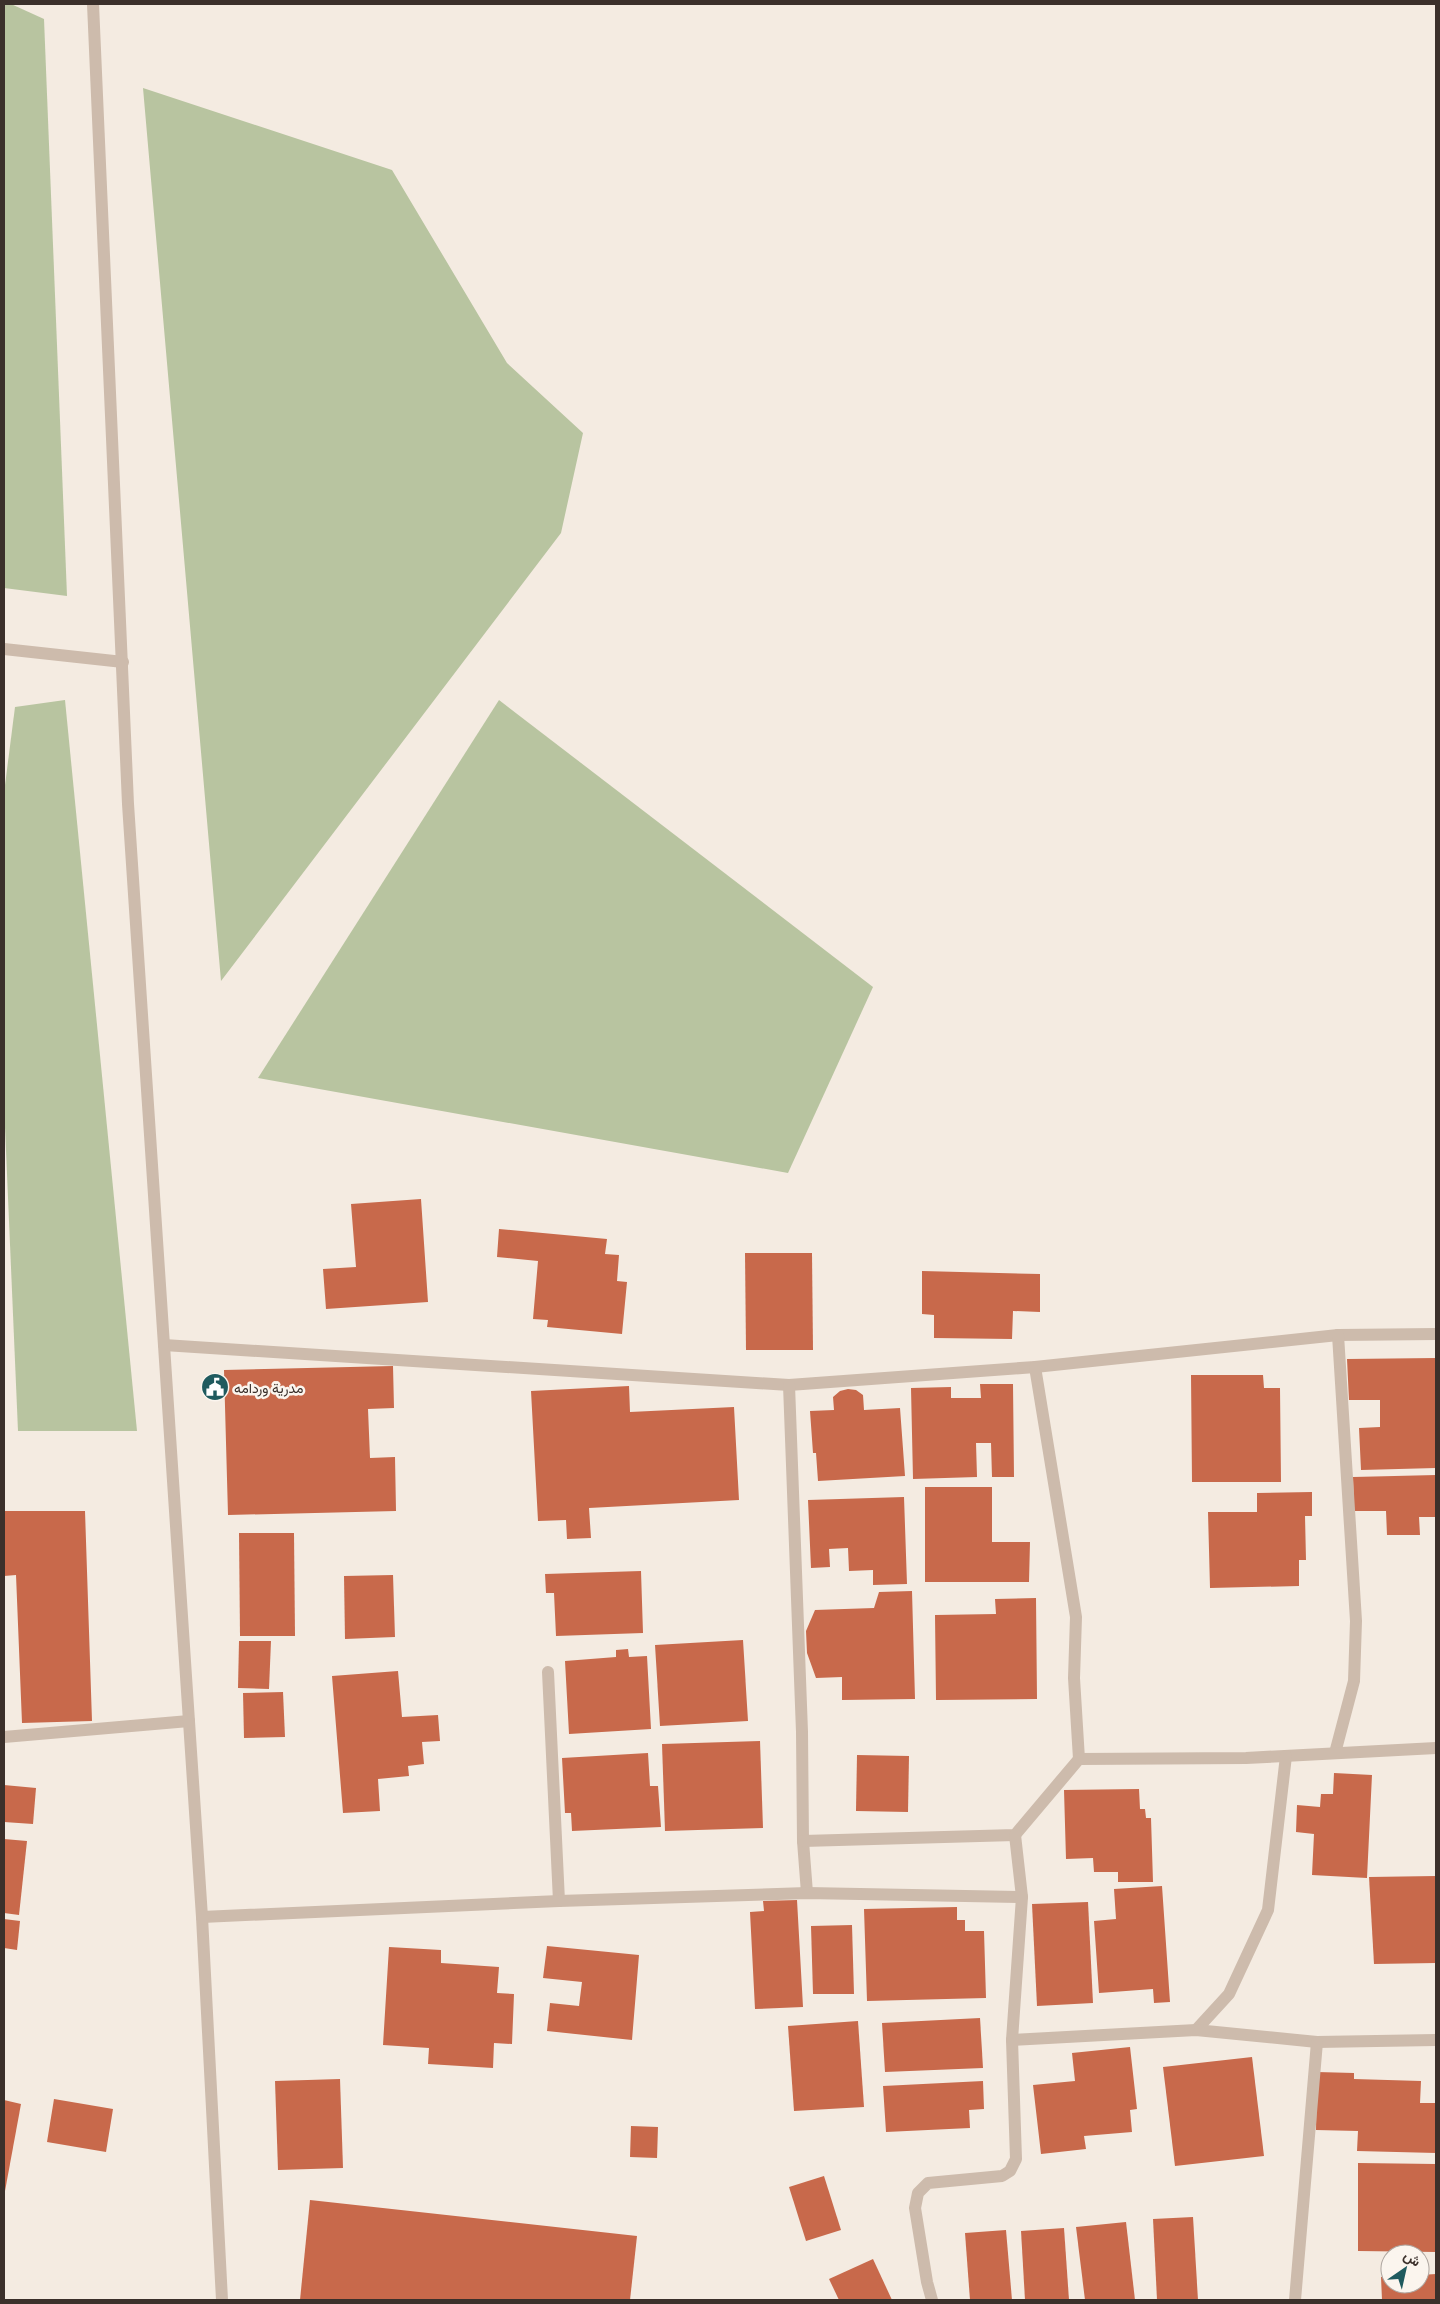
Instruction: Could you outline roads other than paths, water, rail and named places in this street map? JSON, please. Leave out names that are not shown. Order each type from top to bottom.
[{"type":"street","points":[[94,4],[128,804],[202,1918],[222,2300]]},
{"type":"street","points":[[4,649],[122,662]]},
{"type":"street","points":[[164,1345],[789,1385],[1035,1367],[1338,1335],[1436,1334]]},
{"type":"street","points":[[1335,1753],[1354,1681],[1356,1621],[1338,1335]]},
{"type":"street","points":[[932,2300],[927,2282],[915,2208],[918,2193],[928,2183],[1002,2176],[1010,2171],[1016,2160],[1012,2040],[1022,1897],[1015,1835],[1079,1760],[1074,1678],[1076,1617],[1035,1367]]},
{"type":"street","points":[[789,1385],[802,1732],[803,1841],[807,1894]]},
{"type":"street","points":[[548,1672],[559,1901]]},
{"type":"street","points":[[4,1737],[189,1721]]},
{"type":"street","points":[[1079,1760],[1246,1758],[1436,1748]]},
{"type":"street","points":[[1196,2030],[1229,1994],[1268,1910],[1286,1756]]},
{"type":"street","points":[[803,1841],[1015,1835]]},
{"type":"street","points":[[202,1918],[559,1901],[807,1894],[1022,1897]]},
{"type":"street","points":[[1012,2040],[1196,2030],[1317,2042],[1436,2040]]},
{"type":"street","points":[[1295,2300],[1317,2042]]},
{"type":"place","name":"مدرية وردامه","points":[[215,1387]]}]
